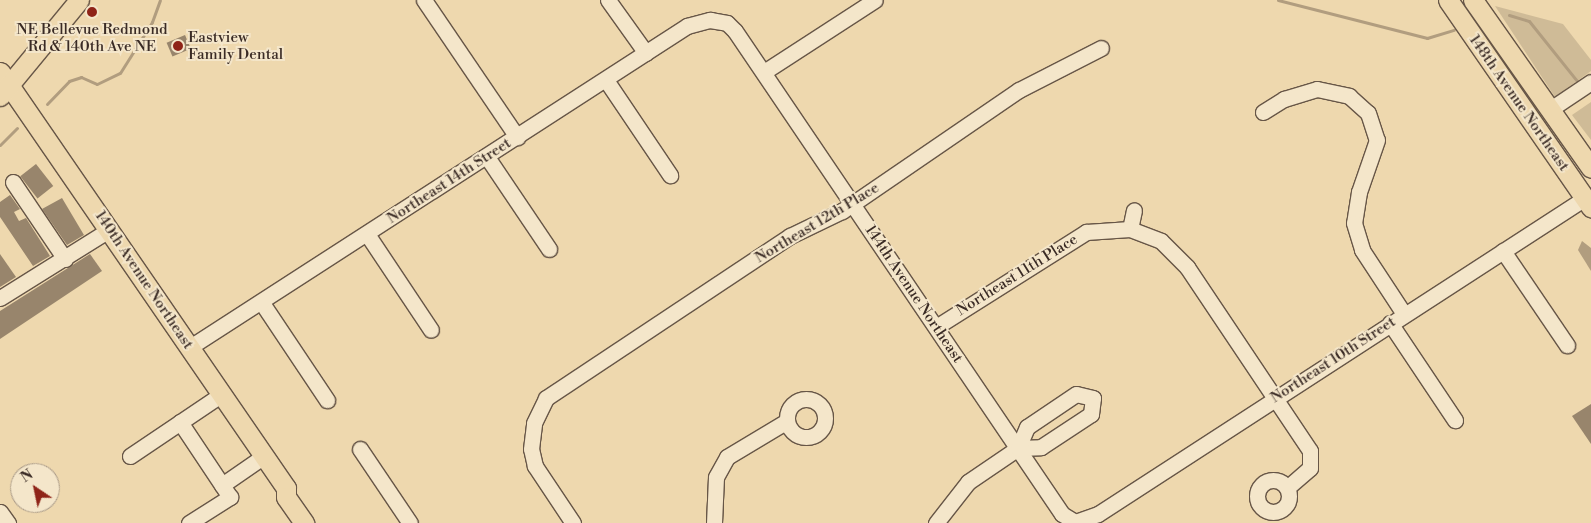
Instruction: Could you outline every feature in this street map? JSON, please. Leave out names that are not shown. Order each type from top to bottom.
[{"type":"main road","points":[[3,84],[79,0]]},
{"type":"main road","name":"148th Avenue Northeast","points":[[1448,0],[1588,202]]},
{"type":"main road","name":"148th Avenue Northeast","points":[[1473,0],[1591,168]]},
{"type":"main road","name":"140th Avenue Northeast","points":[[3,84],[109,230],[286,488],[294,492],[316,523]]},
{"type":"main road","name":"140th Avenue Northeast","points":[[286,488],[286,497],[304,523]]},
{"type":"street","points":[[424,0],[517,137]]},
{"type":"street","points":[[608,0],[646,53]]},
{"type":"street","points":[[764,72],[875,0]]},
{"type":"street","name":"Northeast 14th Street","points":[[190,347],[262,303],[687,26],[710,20]]},
{"type":"street","name":"144th Avenue Northeast","points":[[710,20],[727,23],[764,72],[1062,514],[1081,521]]},
{"type":"street","name":"Northeast 12th Place","points":[[573,523],[535,466],[530,449],[540,408],[560,386],[774,247],[854,204],[1019,90],[1101,48]]},
{"type":"street","points":[[606,80],[670,176]]},
{"type":"street","points":[[1550,110],[1591,82]]},
{"type":"street","points":[[1263,112],[1284,99],[1317,89],[1349,96],[1368,113],[1378,140],[1358,192],[1354,223],[1362,250],[1404,314]]},
{"type":"street","points":[[487,157],[549,249]]},
{"type":"street","points":[[13,182],[65,259]]},
{"type":"street","name":"Northeast 10th Street","points":[[1081,521],[1503,251],[1588,202]]},
{"type":"street","points":[[1134,210],[1130,229],[1161,241],[1176,253],[1274,398],[1311,459],[1304,477],[1287,488]]},
{"type":"street","name":"Northeast 11th Place","points":[[936,327],[1068,240],[1086,232],[1130,229]]},
{"type":"street","points":[[0,298],[109,230]]},
{"type":"street","points":[[367,234],[431,330]]},
{"type":"street","points":[[1503,251],[1567,345]]},
{"type":"street","points":[[262,303],[327,400]]},
{"type":"street","points":[[1390,323],[1455,420]]},
{"type":"street","points":[[130,456],[222,394]]},
{"type":"street","points":[[936,523],[955,493],[1018,448],[1027,427],[1076,394],[1093,398],[1091,414],[1041,447],[1018,448]]},
{"type":"street","points":[[714,523],[716,477],[727,457],[787,421]]},
{"type":"street","points":[[180,422],[230,496],[189,523]]},
{"type":"street","points":[[360,448],[410,523]]},
{"type":"street","points":[[222,486],[264,456]]},
{"type":"street","points":[[0,512],[8,523]]},
{"type":"shaded area","points":[[1495,6],[1563,24],[1591,60],[1591,71],[1555,97]]},
{"type":"shaded area","points":[[1591,102],[1591,140],[1572,115]]},
{"type":"shaded area","points":[[1582,241],[1591,248],[1591,271],[1578,250]]},
{"type":"building","name":"Eastview Family Dental","points":[[185,35],[191,49],[172,57],[167,43]]},
{"type":"building","points":[[36,164],[53,186],[37,198],[20,176]]},
{"type":"building","points":[[10,195],[20,209],[14,212],[19,221],[26,218],[50,256],[33,266],[0,217],[0,202]]},
{"type":"building","points":[[62,198],[84,235],[67,245],[42,209]]},
{"type":"building","points":[[0,254],[16,277],[0,287]]},
{"type":"building","points":[[90,254],[102,271],[0,339],[0,311]]},
{"type":"building","points":[[1591,404],[1591,444],[1572,416]]},
{"type":"waterway","points":[[47,104],[69,81],[81,77],[97,84],[120,73],[152,22],[160,0]]},
{"type":"waterway","points":[[1278,0],[1427,38],[1454,30]]},
{"type":"waterway","points":[[1509,15],[1529,21],[1577,81]]},
{"type":"waterway","points":[[0,145],[17,128]]},
{"type":"place","name":"NE Bellevue Redmond Rd & 140th Ave NE","points":[[92,12]]},
{"type":"place","name":"Eastview Family Dental","points":[[178,46]]}]
